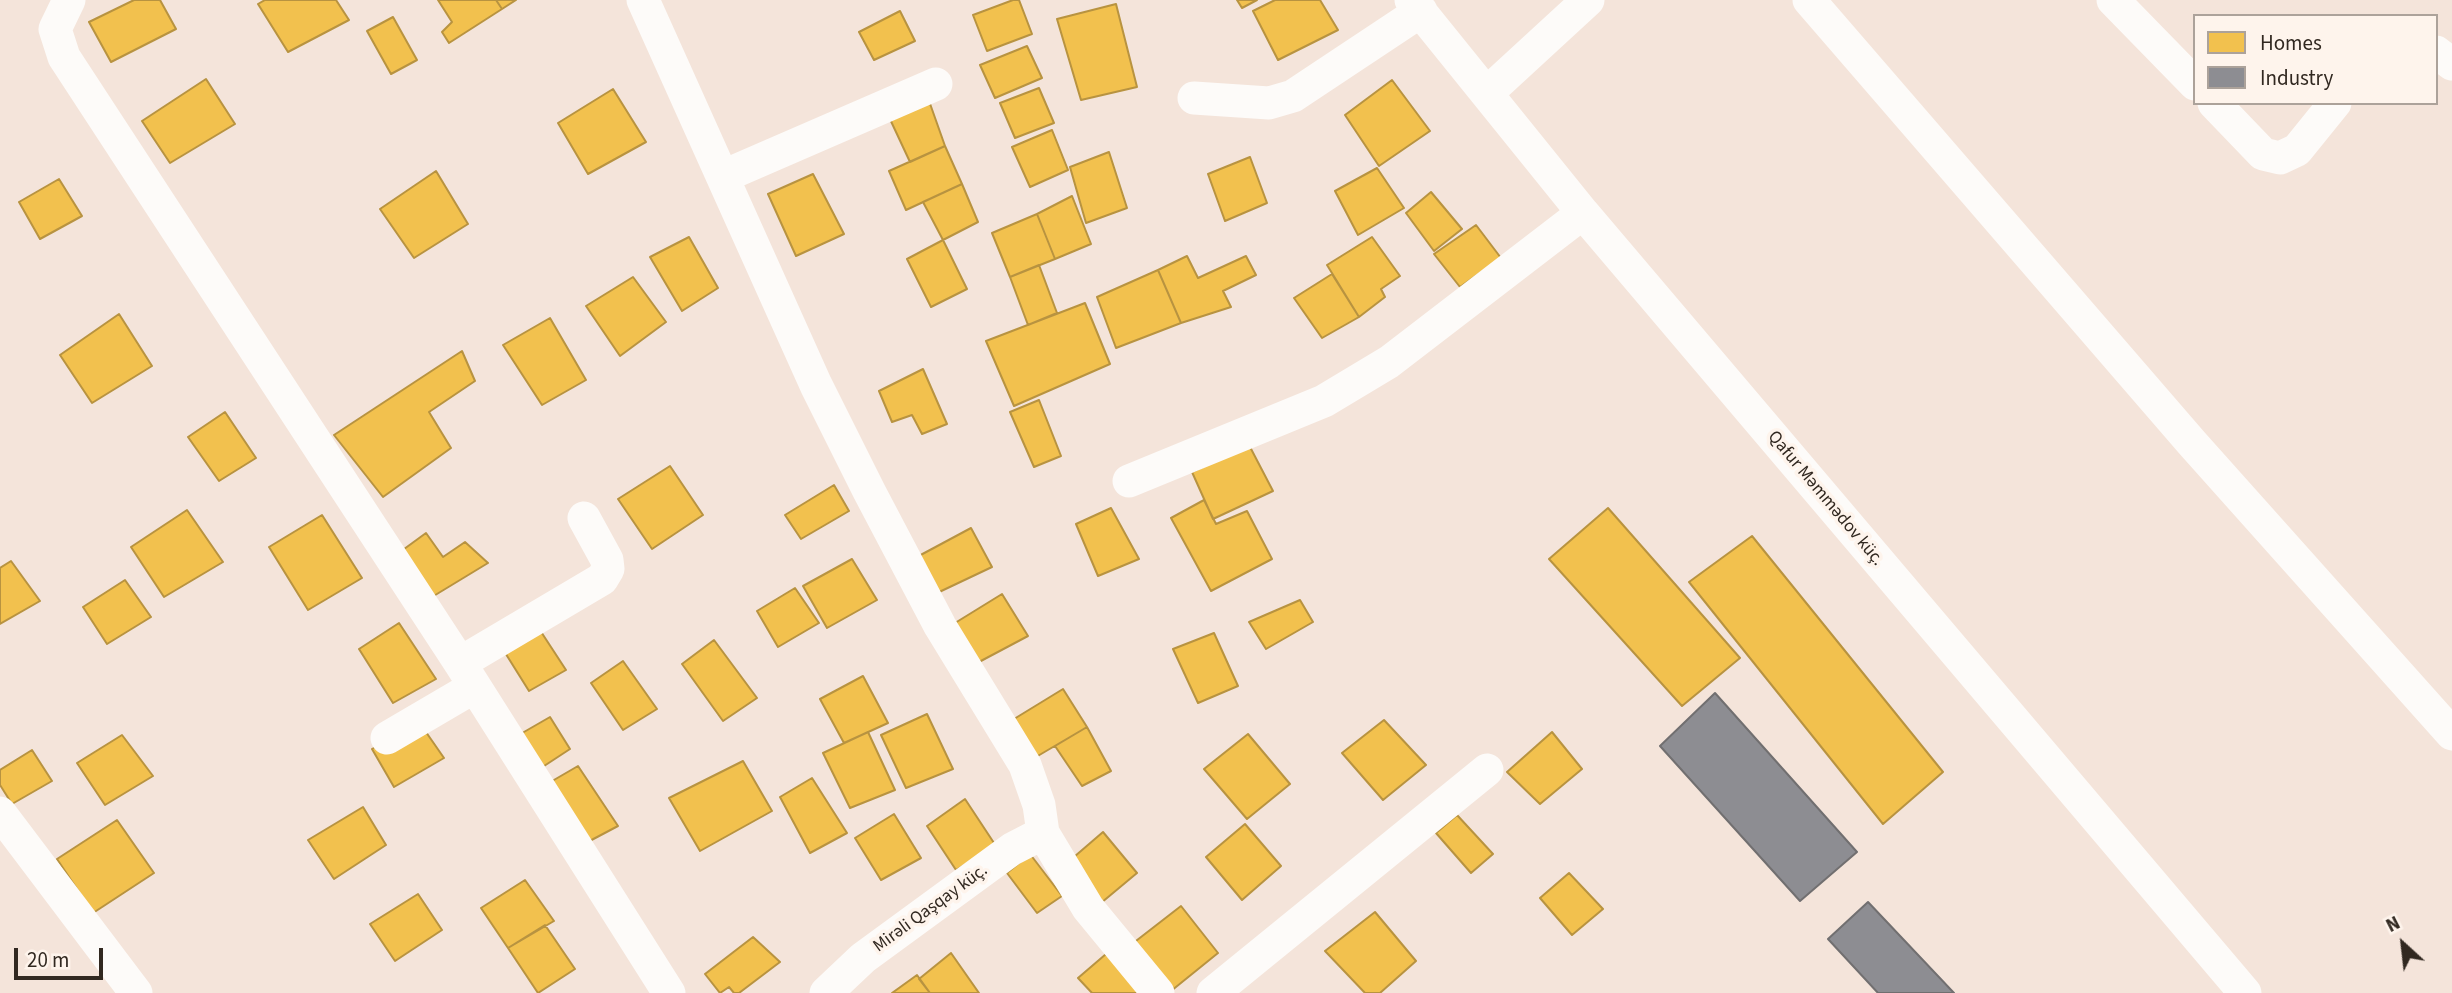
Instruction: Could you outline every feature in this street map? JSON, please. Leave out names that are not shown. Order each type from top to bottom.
[{"type":"street","points":[[69,0],[55,29],[64,57],[467,675],[669,993]]},
{"type":"street","points":[[643,0],[816,385],[940,626],[1025,765],[1039,805],[1043,833],[1088,908],[1158,993]]},
{"type":"street","points":[[1488,93],[1588,0]]},
{"type":"street","points":[[1809,0],[2192,443],[2452,734]]},
{"type":"street","points":[[2113,0],[2193,82]]},
{"type":"street","points":[[1194,97],[1269,103],[1293,96],[1416,6]]},
{"type":"street","name":"Qafur Məmmədov küç.","points":[[1416,6],[1583,213],[2245,993]]},
{"type":"street","points":[[724,176],[936,84]]},
{"type":"street","points":[[2216,105],[2263,154],[2280,158],[2297,150],[2333,105]]},
{"type":"street","points":[[1129,481],[1324,401],[1390,362],[1583,213]]},
{"type":"street","points":[[387,738],[467,675],[602,579],[608,569],[607,560],[584,518]]},
{"type":"street","points":[[1213,993],[1486,770]]},
{"type":"street","points":[[0,813],[136,993]]},
{"type":"street","name":"Mirəli Qaşqay küç.","points":[[825,993],[863,958],[1012,849],[1043,833]]},
{"type":"building: Homes","points":[[134,0],[160,0],[176,29],[111,62],[89,22]]},
{"type":"building: Homes","points":[[265,0],[336,0],[349,20],[288,52],[258,4]]},
{"type":"building: Homes","points":[[438,0],[496,0],[502,9],[449,43],[442,32],[452,22]]},
{"type":"building: Homes","points":[[496,0],[516,0],[502,9]]},
{"type":"building: Homes","points":[[1019,0],[1032,34],[987,51],[973,15]]},
{"type":"building: Homes","points":[[1237,0],[1257,0],[1242,8]]},
{"type":"building: Homes","points":[[1275,0],[1320,0],[1338,30],[1278,60],[1253,11]]},
{"type":"building: Homes","points":[[1116,4],[1137,87],[1081,100],[1057,19]]},
{"type":"building: Homes","points":[[900,11],[915,41],[874,60],[859,32]]},
{"type":"building: Homes","points":[[393,17],[417,60],[391,74],[367,31]]},
{"type":"building: Homes","points":[[1027,46],[1042,78],[995,98],[980,65]]},
{"type":"building: Homes","points":[[206,79],[235,124],[170,163],[142,121]]},
{"type":"building: Homes","points":[[1392,80],[1430,131],[1379,166],[1345,115]]},
{"type":"building: Homes","points":[[1039,88],[1054,123],[1015,138],[1000,103]]},
{"type":"building: Homes","points":[[613,89],[646,142],[588,174],[558,123]]},
{"type":"building: Homes","points":[[928,98],[945,146],[910,162],[889,117]]},
{"type":"building: Homes","points":[[1052,130],[1068,170],[1030,187],[1012,147]]},
{"type":"building: Homes","points":[[945,146],[962,184],[906,210],[889,171]]},
{"type":"building: Homes","points":[[1109,152],[1127,208],[1086,223],[1070,167]]},
{"type":"building: Homes","points":[[1250,157],[1267,203],[1225,221],[1208,174]]},
{"type":"building: Homes","points":[[1377,168],[1404,208],[1358,235],[1335,191]]},
{"type":"building: Homes","points":[[436,171],[468,224],[414,258],[380,209]]},
{"type":"building: Homes","points":[[813,174],[844,234],[796,256],[768,194]]},
{"type":"building: Homes","points":[[59,179],[82,216],[40,239],[19,202]]},
{"type":"building: Homes","points":[[962,184],[978,222],[943,240],[923,202]]},
{"type":"building: Homes","points":[[1431,192],[1462,229],[1434,251],[1406,213]]},
{"type":"building: Homes","points":[[1072,196],[1091,244],[1055,259],[1037,214]]},
{"type":"building: Homes","points":[[1037,214],[1055,259],[1010,277],[992,233]]},
{"type":"building: Homes","points":[[1476,225],[1501,258],[1460,287],[1434,254]]},
{"type":"building: Homes","points":[[689,237],[718,288],[682,311],[650,257]]},
{"type":"building: Homes","points":[[1372,237],[1400,276],[1381,289],[1385,297],[1359,317],[1327,265]]},
{"type":"building: Homes","points":[[943,240],[967,289],[931,307],[907,259]]},
{"type":"building: Homes","points":[[1187,256],[1198,278],[1246,256],[1256,275],[1223,291],[1231,307],[1181,323],[1158,270]]},
{"type":"building: Homes","points":[[1039,265],[1057,313],[1028,325],[1010,277]]},
{"type":"building: Homes","points":[[1158,270],[1181,323],[1116,348],[1097,297]]},
{"type":"building: Homes","points":[[1332,274],[1359,317],[1322,338],[1294,298]]},
{"type":"building: Homes","points":[[633,277],[666,322],[620,356],[586,306]]},
{"type":"building: Homes","points":[[1085,303],[1110,364],[1014,406],[986,341]]},
{"type":"building: Homes","points":[[119,314],[152,366],[92,403],[60,355]]},
{"type":"building: Homes","points":[[550,318],[586,380],[542,405],[503,345]]},
{"type":"building: Homes","points":[[462,351],[475,381],[429,412],[451,448],[383,497],[334,435]]},
{"type":"building: Homes","points":[[923,369],[947,424],[922,434],[912,415],[892,422],[879,391]]},
{"type":"building: Homes","points":[[1039,400],[1061,456],[1034,467],[1010,412]]},
{"type":"building: Homes","points":[[225,412],[256,458],[219,481],[188,437]]},
{"type":"building: Homes","points":[[1249,445],[1273,491],[1213,519],[1192,472]]},
{"type":"building: Homes","points":[[670,466],[703,515],[652,549],[618,499]]},
{"type":"building: Homes","points":[[834,485],[849,511],[801,539],[785,515]]},
{"type":"building: Homes","points":[[1204,500],[1216,524],[1247,511],[1272,559],[1211,591],[1171,518]]},
{"type":"building: Homes","points":[[1111,508],[1139,559],[1098,576],[1076,524]]},
{"type":"building: Homes","points":[[1608,508],[1740,658],[1682,706],[1549,559]]},
{"type":"building: Homes","points":[[187,510],[223,562],[164,597],[131,547]]},
{"type":"building: Homes","points":[[322,515],[362,578],[308,610],[269,547]]},
{"type":"building: Homes","points":[[971,528],[992,567],[935,594],[915,558]]},
{"type":"building: Homes","points":[[426,533],[443,557],[465,542],[488,563],[432,597],[400,552]]},
{"type":"building: Homes","points":[[1752,536],[1943,772],[1883,824],[1689,582]]},
{"type":"building: Homes","points":[[852,559],[877,600],[827,628],[803,586]]},
{"type":"building: Homes","points":[[11,561],[40,601],[0,624],[0,568]]},
{"type":"building: Homes","points":[[125,580],[151,617],[107,644],[83,607]]},
{"type":"building: Homes","points":[[795,588],[819,623],[778,647],[757,611]]},
{"type":"building: Homes","points":[[1002,594],[1028,636],[979,662],[955,623]]},
{"type":"building: Homes","points":[[1300,600],[1313,622],[1266,649],[1249,622]]},
{"type":"building: Homes","points":[[534,621],[566,670],[529,691],[499,643]]},
{"type":"building: Homes","points":[[399,623],[436,679],[393,703],[359,649]]},
{"type":"building: Homes","points":[[1214,633],[1238,686],[1198,703],[1173,649]]},
{"type":"building: Homes","points":[[714,640],[757,698],[723,721],[682,664]]},
{"type":"building: Homes","points":[[623,661],[657,709],[623,730],[591,683]]},
{"type":"building: Homes","points":[[863,676],[888,723],[844,743],[820,699]]},
{"type":"building: Homes","points":[[1063,689],[1087,727],[1036,757],[1014,719]]},
{"type":"building: Homes","points":[[927,714],[953,769],[906,788],[881,735]]},
{"type":"building: Homes","points":[[550,717],[570,749],[538,770],[517,736]]},
{"type":"building: Homes","points":[[1384,720],[1426,765],[1383,800],[1342,753]]},
{"type":"building: Homes","points":[[419,722],[444,758],[394,787],[372,749]]},
{"type":"building: Homes","points":[[1087,727],[1111,771],[1082,786],[1055,746]]},
{"type":"building: Homes","points":[[868,732],[895,790],[850,808],[823,753]]},
{"type":"building: Homes","points":[[1552,732],[1582,769],[1540,804],[1507,772]]},
{"type":"building: Homes","points":[[1248,734],[1290,784],[1247,819],[1204,769]]},
{"type":"building: Homes","points":[[122,735],[153,776],[105,805],[77,763]]},
{"type":"building: Homes","points":[[32,750],[52,781],[12,804],[0,785],[0,770]]},
{"type":"building: Homes","points":[[743,761],[772,811],[700,851],[669,798]]},
{"type":"building: Homes","points":[[578,766],[618,826],[584,844],[547,784]]},
{"type":"building: Homes","points":[[812,778],[847,833],[810,853],[780,797]]},
{"type":"building: Homes","points":[[965,799],[996,846],[956,870],[927,826]]},
{"type":"building: Homes","points":[[363,807],[386,845],[334,879],[308,840]]},
{"type":"building: Homes","points":[[894,814],[921,858],[881,880],[855,838]]},
{"type":"building: Homes","points":[[1457,815],[1493,854],[1471,873],[1436,833]]},
{"type":"building: Homes","points":[[117,820],[154,873],[93,913],[57,859]]},
{"type":"building: Homes","points":[[1245,824],[1281,866],[1242,900],[1206,857]]},
{"type":"building: Homes","points":[[1103,832],[1137,873],[1101,903],[1067,863]]},
{"type":"building: Homes","points":[[1030,854],[1062,896],[1037,913],[1007,873]]},
{"type":"building: Homes","points":[[1569,873],[1603,909],[1572,935],[1540,898]]},
{"type":"building: Homes","points":[[525,880],[554,921],[508,948],[481,908]]},
{"type":"building: Homes","points":[[418,894],[442,930],[395,961],[370,924]]},
{"type":"building: Homes","points":[[1181,906],[1218,953],[1171,991],[1132,944]]},
{"type":"building: Homes","points":[[1375,912],[1416,961],[1380,993],[1365,993],[1325,951]]},
{"type":"building: Homes","points":[[545,925],[575,969],[538,993],[508,948]]},
{"type":"building: Homes","points":[[753,937],[780,962],[739,993],[734,993],[729,987],[720,993],[705,974]]},
{"type":"building: Homes","points":[[951,953],[979,993],[930,993],[919,979]]},
{"type":"building: Homes","points":[[1106,954],[1143,993],[1092,993],[1078,978]]},
{"type":"building: Homes","points":[[917,975],[930,993],[892,993]]},
{"type":"building: Industry","points":[[1715,693],[1857,852],[1800,901],[1660,746]]},
{"type":"building: Industry","points":[[1868,902],[1954,993],[1878,993],[1828,939]]}]
